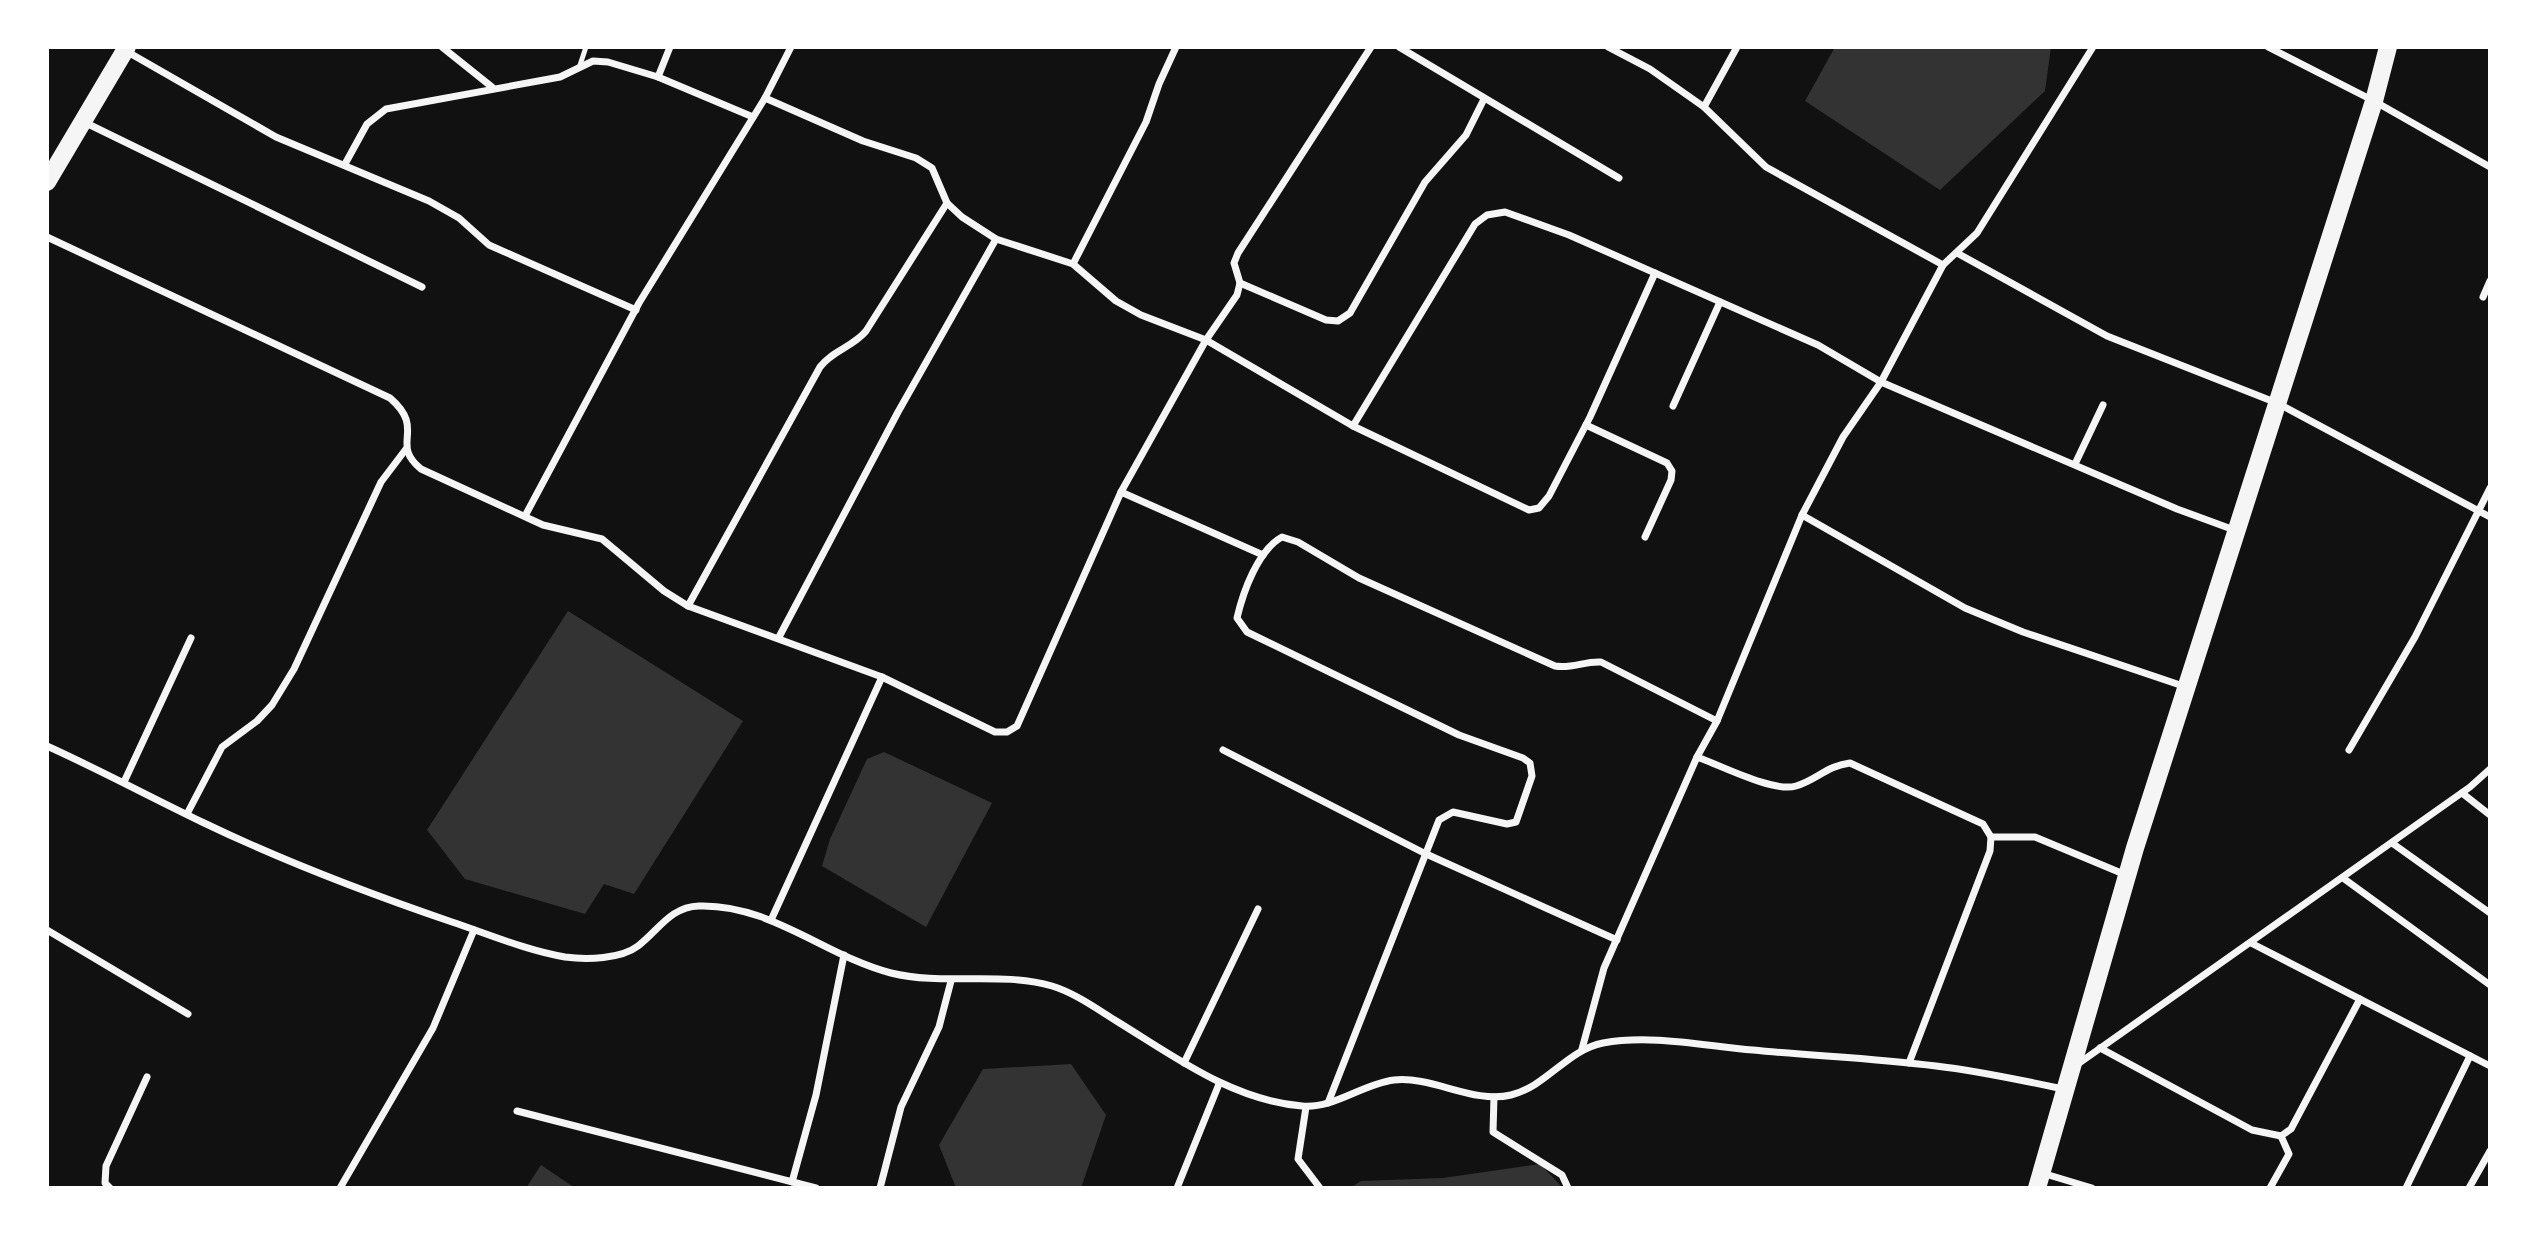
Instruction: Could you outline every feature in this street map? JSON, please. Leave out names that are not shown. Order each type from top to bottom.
[{"type":"main road","points":[[2040,1180],[2127,876],[2374,101],[2388,47]]},
{"type":"main road","points":[[47,182],[126,49]]},
{"type":"street","points":[[442,47],[492,87]]},
{"type":"street","points":[[658,77],[670,47]]},
{"type":"street","points":[[525,516],[636,310],[765,98],[791,47]]},
{"type":"street","points":[[1073,264],[1146,122],[1176,47]]},
{"type":"street","points":[[47,237],[390,398],[403,409],[410,426],[406,449],[409,460],[421,469],[543,525],[601,538],[664,591],[688,606],[779,637],[882,677],[995,732],[1007,732],[1017,726],[1121,492],[1206,341],[1237,295],[1240,283],[1234,263],[1238,253],[1371,47]]},
{"type":"street","points":[[1399,47],[1619,178]]},
{"type":"street","points":[[1608,47],[1650,69],[1704,107],[1766,167],[1943,265]]},
{"type":"street","points":[[1704,107],[1737,47]]},
{"type":"street","points":[[1582,1049],[1604,968],[1697,757],[1717,720],[1802,515],[1843,437],[1881,382],[1943,265],[1976,233],[2093,47]]},
{"type":"street","points":[[2268,47],[2374,101],[2490,167]]},
{"type":"street","points":[[126,49],[276,137],[429,201],[465,223],[489,245],[636,310]]},
{"type":"street","points":[[345,164],[375,115],[386,109],[492,87],[560,77],[593,61],[608,62],[658,77],[753,117]]},
{"type":"street","points":[[765,98],[863,141],[916,158],[932,167],[947,203],[962,217],[996,239],[1073,264],[1116,301],[1141,315],[1206,341],[1353,426],[1529,510],[1539,508],[1549,496],[1586,425],[1655,273]]},
{"type":"street","points":[[1240,283],[1326,320],[1338,321],[1350,313],[1425,182],[1466,135],[1484,99]]},
{"type":"street","points":[[83,121],[422,287]]},
{"type":"street","points":[[688,606],[820,367],[835,351],[860,338],[866,331],[947,203]]},
{"type":"street","points":[[1353,426],[1475,224],[1487,215],[1505,212],[1569,235],[1818,345],[1881,382],[2177,509],[2238,531]]},
{"type":"street","points":[[779,637],[898,412],[996,239]]},
{"type":"street","points":[[1957,253],[2107,336],[2277,403],[2490,517]]},
{"type":"street","points":[[2483,297],[2490,281]]},
{"type":"street","points":[[1673,406],[1720,302]]},
{"type":"street","points":[[2075,464],[2103,405]]},
{"type":"street","points":[[1586,425],[1667,463],[1672,471],[1671,480],[1645,537]]},
{"type":"street","points":[[187,814],[222,747],[257,721],[272,705],[294,668],[382,482],[406,449]]},
{"type":"street","points":[[2349,750],[2415,637],[2490,488]]},
{"type":"street","points":[[1121,492],[1263,555]]},
{"type":"street","points":[[1802,515],[1965,608],[2023,632],[2188,688]]},
{"type":"street","points":[[1328,1104],[1376,988],[1423,853],[1444,814],[1454,812],[1507,824],[1516,822],[1532,776],[1530,763],[1459,735],[1247,632],[1237,618],[1239,609],[1263,555],[1272,542],[1282,537],[1298,542],[1359,578],[1555,666],[1573,667],[1587,661],[1601,662],[1717,720]]},
{"type":"street","points":[[124,782],[191,638]]},
{"type":"street","points":[[772,918],[882,677]]},
{"type":"street","points":[[47,746],[323,876],[474,930],[564,957],[600,958],[635,949],[660,923],[691,906],[710,906],[772,918],[844,955],[894,974],[951,981],[1021,981],[1057,987],[1219,1084],[1262,1099],[1306,1107],[1328,1104],[1365,1087],[1391,1080],[1419,1080],[1494,1097],[1507,1096],[1532,1087],[1582,1049],[1618,1041],[1667,1041],[1909,1063],[1993,1074],[2066,1089]]},
{"type":"street","points":[[1223,750],[1423,853],[1617,940]]},
{"type":"street","points":[[1697,757],[1778,787],[1792,788],[1831,765],[1850,763],[1983,824],[1991,837],[1990,851],[1909,1063]]},
{"type":"street","points":[[2071,1068],[2343,878],[2462,793],[2490,769]]},
{"type":"street","points":[[2462,793],[2490,815]]},
{"type":"street","points":[[1991,837],[2035,837],[2127,876]]},
{"type":"street","points":[[2392,843],[2490,913]]},
{"type":"street","points":[[2343,878],[2490,985]]},
{"type":"street","points":[[1184,1063],[1258,909]]},
{"type":"street","points":[[47,930],[188,1014]]},
{"type":"street","points":[[340,1188],[433,1028],[474,930]]},
{"type":"street","points":[[2251,943],[2490,1066]]},
{"type":"street","points":[[792,1182],[816,1095],[844,955]]},
{"type":"street","points":[[880,1188],[901,1107],[939,1027],[951,981]]},
{"type":"street","points":[[2100,1048],[2252,1130],[2281,1136],[2291,1129],[2360,999]]},
{"type":"street","points":[[2406,1188],[2470,1056]]},
{"type":"street","points":[[110,1188],[105,1183],[106,1166],[147,1077]]},
{"type":"street","points":[[1180,1187],[1219,1084]]},
{"type":"street","points":[[1494,1097],[1493,1132],[1562,1175],[1568,1181],[1568,1188]]},
{"type":"street","points":[[1306,1107],[1298,1159],[1320,1188]]},
{"type":"street","points":[[517,1111],[816,1188]]},
{"type":"street","points":[[2270,1188],[2289,1154],[2281,1136]]},
{"type":"street","points":[[2469,1188],[2490,1151]]},
{"type":"street","points":[[2040,1180],[2092,1188]]},
{"type":"lane","points":[[580,65],[586,47]]},
{"type":"shaded area","points":[[1835,47],[2051,47],[2045,91],[1940,190],[1805,101]]},
{"type":"shaded area","points":[[568,611],[743,721],[634,894],[604,884],[585,914],[465,879],[427,830]]},
{"type":"shaded area","points":[[884,752],[992,803],[926,927],[822,866],[830,839],[867,759]]},
{"type":"shaded area","points":[[1071,1064],[1106,1115],[1081,1188],[956,1188],[939,1145],[983,1069]]},
{"type":"shaded area","points":[[1540,1164],[1563,1188],[1350,1188],[1361,1181],[1443,1178]]},
{"type":"shaded area","points":[[541,1165],[575,1188],[526,1188]]}]
